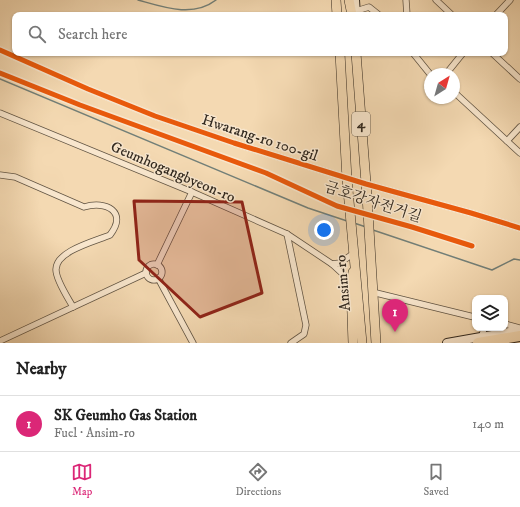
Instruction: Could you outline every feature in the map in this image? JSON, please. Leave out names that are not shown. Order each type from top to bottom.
[{"type":"highway","points":[[481,336],[509,338],[520,336]]},
{"type":"main road","points":[[336,0],[337,12]]},
{"type":"main road","points":[[350,0],[354,12]]},
{"type":"main road","points":[[355,0],[355,12]]},
{"type":"main road","name":"Ansim-ro","points":[[340,56],[347,179],[356,263],[362,343]]},
{"type":"main road","name":"Ansim-ro","points":[[356,56],[376,343]]},
{"type":"main road","points":[[353,343],[350,286],[356,263]]},
{"type":"main road","points":[[447,343],[520,329]]},
{"type":"street","points":[[406,0],[407,12]]},
{"type":"street","points":[[436,0],[449,12]]},
{"type":"street","points":[[499,12],[510,0]]},
{"type":"street","points":[[360,12],[369,8],[375,12]]},
{"type":"street","name":"Hwarang-ro 100-gil","points":[[0,50],[12,55]]},
{"type":"street","name":"Hwarang-ro 100-gil","points":[[13,56],[88,90],[155,116],[347,179],[491,218],[520,228]]},
{"type":"street","points":[[415,56],[425,68]]},
{"type":"street","points":[[451,68],[461,56]]},
{"type":"street","points":[[495,56],[520,79]]},
{"type":"street","points":[[460,98],[520,153]]},
{"type":"street","name":"Geumhogangbyeon-ro","points":[[0,112],[192,192],[287,234],[332,264],[346,276],[350,286]]},
{"type":"street","points":[[507,141],[520,126]]},
{"type":"street","points":[[0,175],[15,177],[84,207],[93,204],[107,206],[116,216],[117,222],[115,229],[110,235],[76,249],[62,257],[57,264],[57,277],[73,307]]},
{"type":"street","points":[[157,265],[192,192]]},
{"type":"street","points":[[287,234],[306,325],[304,334],[292,343]]},
{"type":"street","points":[[332,264],[340,263],[354,253]]},
{"type":"street","points":[[146,273],[146,269],[150,265],[157,265]]},
{"type":"street","points":[[157,265],[161,271],[158,278]]},
{"type":"street","points":[[0,341],[146,273]]},
{"type":"street","points":[[146,273],[151,279],[158,278]]},
{"type":"street","points":[[158,278],[193,343]]},
{"type":"street","points":[[372,292],[472,317]]},
{"type":"street","points":[[508,325],[520,329]]},
{"type":"highlighted area","points":[[134,201],[242,202],[262,293],[200,317],[139,260]]},
{"type":"waterway","points":[[138,0],[168,8],[188,10],[198,9],[216,0]]},
{"type":"waterway","points":[[0,79],[308,208],[347,221]]},
{"type":"waterway","points":[[354,223],[366,227]]},
{"type":"waterway","points":[[373,230],[492,270],[514,259],[520,260]]},
{"type":"cycle path","name":"금호강자전거길","points":[[0,50],[12,55]]},
{"type":"cycle path","name":"금호강자전거길","points":[[14,56],[88,89],[155,116],[234,143],[366,184],[520,228]]},
{"type":"cycle path","name":"금호강자전거길","points":[[0,73],[80,105],[266,173],[337,206],[472,246]]},
{"type":"place","name":"SK Geumho Gas Station","points":[[395,332]]}]
